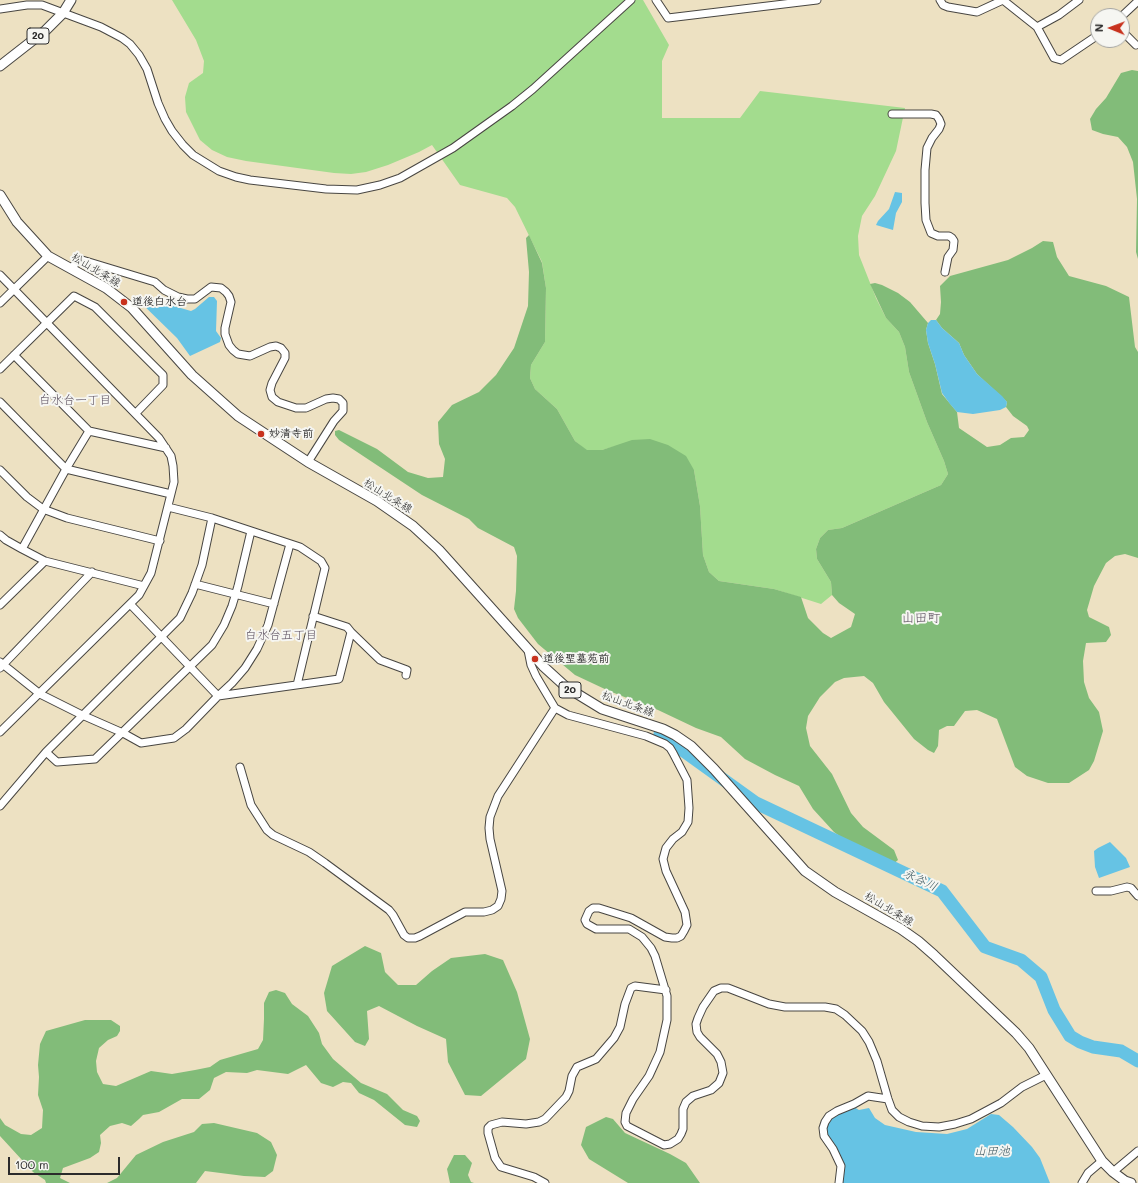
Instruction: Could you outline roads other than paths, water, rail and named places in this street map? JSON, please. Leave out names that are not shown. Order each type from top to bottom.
[{"type":"main road","name":"20","points":[[0,66],[46,30],[63,13],[71,0]]},
{"type":"main road","name":"松山北条線","points":[[0,195],[17,222],[48,256],[106,288],[132,308],[192,375],[238,416],[308,462],[377,501],[413,526],[439,550],[554,678],[589,702],[617,714],[663,729],[691,746],[714,769],[805,871],[835,892],[901,929],[918,941],[1016,1032],[1029,1048],[1102,1161],[1113,1172],[1125,1181],[1131,1183]]},
{"type":"street","points":[[0,10],[27,5],[42,6],[112,32],[130,44],[139,55],[147,69],[165,119],[183,145],[193,155],[219,171],[250,180],[326,189],[357,190],[380,185],[400,178],[453,148],[512,106],[631,0]]},
{"type":"street","points":[[656,0],[668,18],[817,0]]},
{"type":"street","points":[[940,0],[943,5],[948,7],[977,12],[1003,0],[1037,27],[1054,58],[1061,60],[1090,40]]},
{"type":"street","points":[[1037,27],[1059,15],[1079,0]]},
{"type":"street","points":[[1130,8],[1138,1]]},
{"type":"street","points":[[1130,39],[1136,45]]},
{"type":"street","points":[[892,114],[931,114],[936,115],[939,119],[939,129],[927,148],[925,202],[926,220],[931,233],[938,236],[949,236],[954,241],[952,250],[948,257],[945,272]]},
{"type":"street","points":[[0,303],[48,256]]},
{"type":"street","points":[[71,269],[79,259],[155,282],[164,290],[178,297],[187,299],[195,299],[211,287],[216,287],[226,292],[230,296],[231,302],[225,334],[229,345],[233,350],[238,354],[250,356],[270,347],[276,346],[281,348],[285,353],[285,358],[272,383],[270,390],[272,397],[278,402],[296,408],[306,408],[326,399],[333,398],[339,399],[343,403],[343,410],[334,421],[308,462]]},
{"type":"street","points":[[0,275],[159,438],[171,456],[174,466],[174,482],[160,541],[151,573],[139,595],[131,605],[0,732]]},
{"type":"street","points":[[0,369],[74,296],[95,307],[163,375],[163,385],[136,413]]},
{"type":"street","points":[[14,355],[89,431],[166,448]]},
{"type":"street","points":[[0,402],[66,469],[171,494]]},
{"type":"street","points":[[22,550],[43,509],[89,431]]},
{"type":"street","points":[[0,470],[26,497],[43,509],[67,518],[160,541]]},
{"type":"street","points":[[168,507],[212,518],[300,547],[321,561],[325,568],[297,685]]},
{"type":"street","points":[[1,802],[46,752],[180,618],[192,593],[202,565],[212,518]]},
{"type":"street","points":[[46,752],[57,762],[95,759],[212,645],[224,625],[235,594],[251,531]]},
{"type":"street","points":[[2,540],[45,561],[144,586]]},
{"type":"street","points":[[92,572],[1,665],[40,694],[141,743],[174,738],[186,729],[232,683],[249,662],[268,625],[290,544]]},
{"type":"street","points":[[0,605],[45,561]]},
{"type":"street","points":[[195,584],[274,604]]},
{"type":"street","points":[[131,605],[218,696]]},
{"type":"street","points":[[313,616],[347,627],[380,660],[407,670],[406,675]]},
{"type":"street","points":[[218,696],[339,679],[351,632]]},
{"type":"street","points":[[528,650],[531,665],[536,676],[555,708],[568,715],[646,736],[665,744],[674,753],[687,780],[689,808],[688,822],[682,832],[673,839],[666,848],[663,859],[666,871],[685,912],[687,925],[681,936],[677,938],[665,937],[648,926],[631,918],[599,908],[589,911],[585,920],[587,924],[596,929],[629,929],[642,937],[651,948],[655,956],[666,990],[668,1011],[660,1052],[649,1076],[633,1099],[626,1113],[627,1126],[632,1130],[664,1145],[674,1142],[681,1134],[683,1109],[686,1102],[693,1096],[711,1090],[719,1083],[723,1073],[723,1068],[717,1054],[700,1037],[697,1032],[696,1024],[703,1006],[714,991],[721,988],[728,988],[769,1004],[785,1007],[825,1007],[836,1010],[845,1015],[862,1031],[869,1042],[877,1061],[892,1110],[899,1117],[922,1126],[940,1127],[971,1119],[985,1112],[1022,1087],[1046,1075]]},
{"type":"street","points":[[240,767],[251,805],[268,830],[276,837],[309,852],[331,868],[388,910],[408,938],[415,938],[465,912],[484,912],[492,910],[498,906],[502,891],[490,839],[490,817],[498,796],[555,708]]},
{"type":"street","points":[[1096,891],[1111,891],[1127,886],[1132,888],[1138,896]]},
{"type":"street","points":[[545,1183],[534,1177],[501,1167],[495,1158],[488,1128],[491,1124],[502,1122],[526,1124],[539,1122],[545,1119],[566,1098],[572,1076],[577,1066],[596,1059],[614,1038],[620,1027],[625,1004],[631,988],[635,986],[666,990]]},
{"type":"street","points":[[839,1183],[841,1166],[833,1149],[824,1136],[824,1122],[829,1116],[837,1111],[868,1096],[888,1099]]},
{"type":"street","points":[[1113,1172],[1138,1151]]},
{"type":"street","points":[[1082,1183],[1088,1173],[1102,1161]]},
{"type":"water","points":[[895,192],[902,193],[902,202],[896,213],[893,230],[876,225],[889,209]]},
{"type":"water","points":[[142,297],[191,311],[209,297],[214,297],[217,301],[216,331],[221,338],[220,342],[190,356],[177,338],[137,299]]},
{"type":"water","points":[[931,320],[936,320],[942,328],[959,343],[964,355],[977,374],[1002,396],[1007,402],[1006,407],[1000,410],[973,414],[957,412],[950,404],[942,393],[928,343],[926,330],[928,323]]},
{"type":"water","points":[[1110,842],[1126,858],[1130,867],[1099,878],[1095,867],[1094,851]]},
{"type":"water","name":"山田池","points":[[854,1107],[859,1110],[869,1108],[875,1118],[885,1125],[916,1132],[947,1134],[967,1129],[991,1114],[999,1115],[1032,1147],[1040,1158],[1050,1183],[843,1183],[844,1168],[826,1135],[825,1128],[828,1121],[834,1116]]},
{"type":"waterway","name":"永谷川","points":[[660,734],[756,803],[942,891],[985,947],[1021,960],[1041,977],[1054,1010],[1070,1036],[1093,1047],[1121,1051],[1138,1061]]},
{"type":"place","name":"道後白水台","points":[[124,302]]},
{"type":"place","name":"妙清寺前","points":[[261,434]]},
{"type":"place","name":"道後聖墓苑前","points":[[535,659]]},
{"type":"district","name":"白水台一丁目","points":[[75,400]]},
{"type":"district","name":"山田町","points":[[921,618]]},
{"type":"district","name":"白水台五丁目","points":[[281,635]]}]
